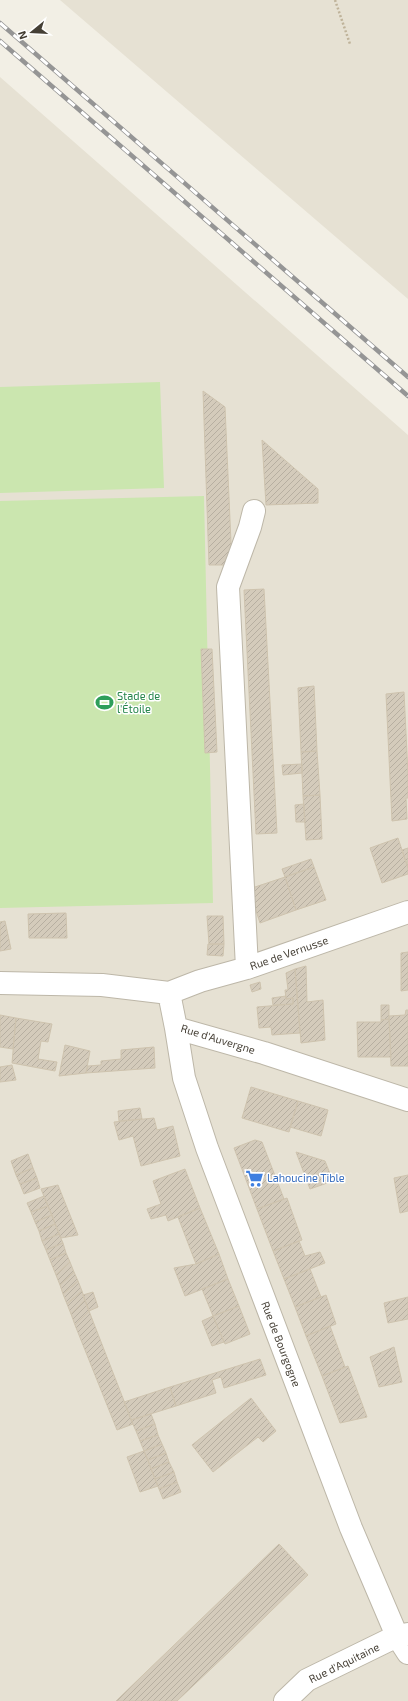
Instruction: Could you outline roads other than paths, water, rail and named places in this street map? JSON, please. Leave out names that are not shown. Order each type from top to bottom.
[{"type":"street","points":[[247,968],[228,587],[250,527],[254,511]]},
{"type":"street","name":"Rue de Vernusse","points":[[169,993],[200,981],[247,968],[408,912]]},
{"type":"street","points":[[0,983],[102,985],[169,993]]},
{"type":"street","name":"Rue d'Auvergne","points":[[169,993],[176,1028],[264,1053],[408,1100]]},
{"type":"street","name":"Rue de Bourgogne","points":[[176,1028],[184,1078],[207,1148],[350,1528],[404,1641]]},
{"type":"street","name":"Rue d'Aquitaine","points":[[285,1701],[306,1680],[404,1641]]},
{"type":"railway","points":[[0,23],[408,377]]},
{"type":"railway","points":[[0,41],[408,396]]},
{"type":"place","name":"Stade de l'Étoile","points":[[104,702]]},
{"type":"place","name":"Lahoucine Tible","points":[[254,1178]]}]
